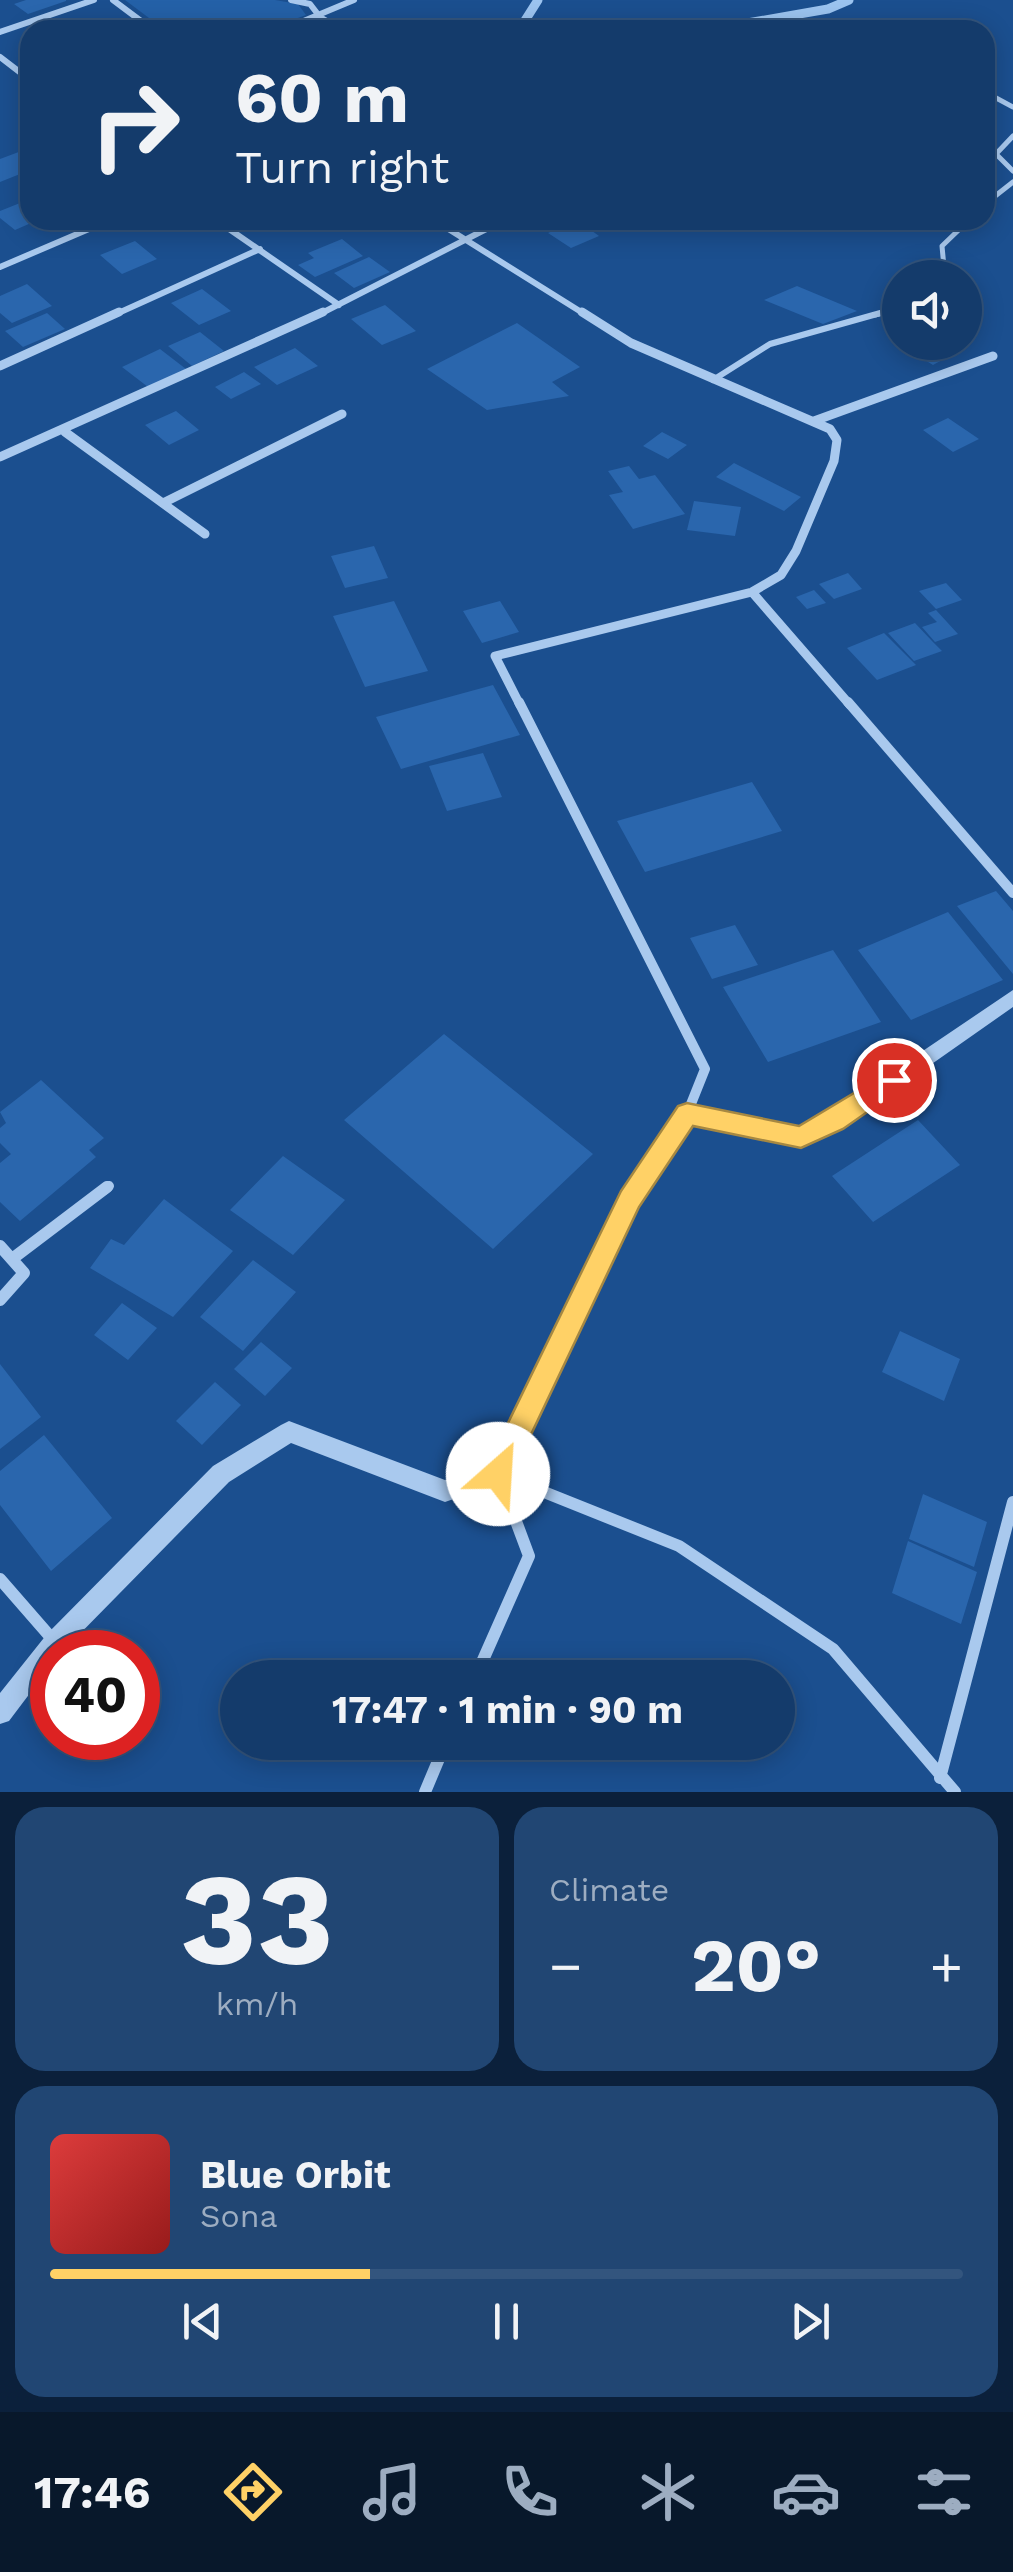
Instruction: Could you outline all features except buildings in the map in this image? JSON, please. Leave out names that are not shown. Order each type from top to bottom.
[{"type":"street","points":[[35,20],[94,0]]},
{"type":"street","points":[[113,0],[140,20]]},
{"type":"street","points":[[291,0],[310,4],[325,20]]},
{"type":"street","points":[[311,20],[354,0]]},
{"type":"street","points":[[0,57],[20,72]]},
{"type":"street","points":[[0,267],[87,230]]},
{"type":"street","points":[[231,230],[339,305]]},
{"type":"street","points":[[449,230],[630,343],[830,429],[837,440],[834,461],[796,552],[780,575],[752,592],[495,656],[705,1069],[687,1114],[630,1199],[498,1474],[528,1556],[483,1660]]},
{"type":"street","points":[[0,457],[65,432],[339,305],[482,230]]},
{"type":"street","points":[[0,366],[260,249]]},
{"type":"street","points":[[813,422],[992,356]]},
{"type":"street","points":[[163,503],[342,414]]},
{"type":"street","points":[[65,432],[204,534]]},
{"type":"street","points":[[752,592],[1013,893]]},
{"type":"street","points":[[687,1114],[801,1137],[834,1121],[1013,996]]},
{"type":"street","points":[[12,1259],[109,1186]]},
{"type":"street","points":[[0,1246],[24,1273],[0,1300]]},
{"type":"street","points":[[67,1630],[221,1474],[288,1432],[445,1492],[498,1474],[678,1546],[833,1649],[955,1792]]},
{"type":"street","points":[[940,1778],[1013,1502]]},
{"type":"street","points":[[0,1579],[45,1630]]},
{"type":"street","points":[[0,1712],[30,1674]]},
{"type":"street","points":[[425,1792],[438,1760]]},
{"type":"lane","points":[[1013,136],[996,154],[1013,171]]},
{"type":"lane","points":[[943,260],[942,246],[959,230]]},
{"type":"lane","points":[[713,380],[770,344],[882,313]]},
{"type":"shaded area","points":[[125,0],[275,0],[298,4],[306,15],[292,20],[152,20]]},
{"type":"waterway","points":[[525,20],[538,0]]},
{"type":"waterway","points":[[765,20],[828,9],[849,0]]},
{"type":"route","points":[[498,1474],[630,1199],[687,1114],[801,1137],[834,1121],[894,1080]]}]
